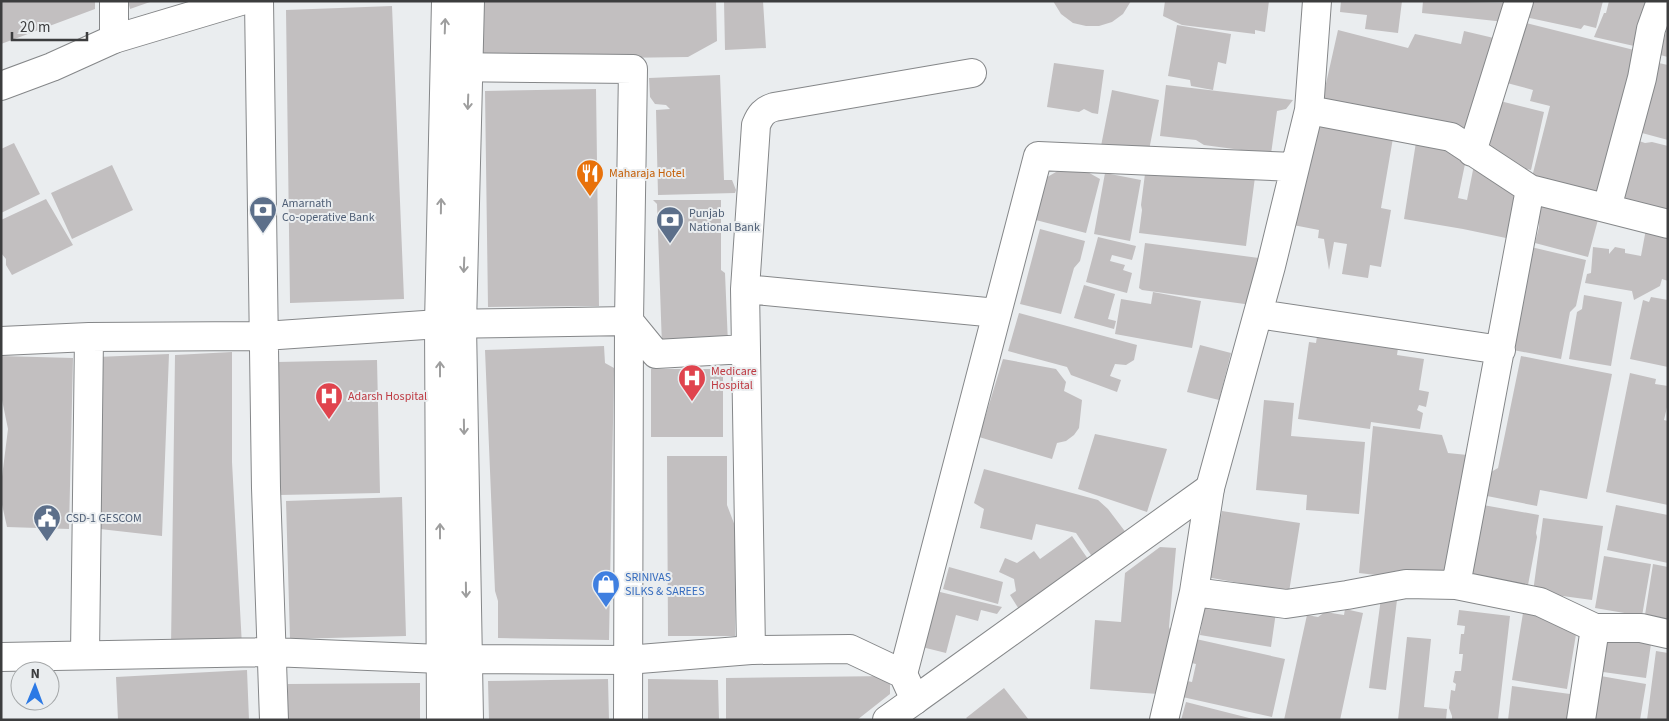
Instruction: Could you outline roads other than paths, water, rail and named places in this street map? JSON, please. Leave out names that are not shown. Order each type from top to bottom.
[{"type":"street","points":[[114,1],[114,39]]},
{"type":"street","points":[[1,86],[52,67],[114,39],[240,1]]},
{"type":"street","points":[[259,1],[266,488],[274,720]]},
{"type":"street","points":[[446,1],[457,67]]},
{"type":"street","points":[[441,720],[454,659],[451,324],[457,67],[470,1]]},
{"type":"street","points":[[1164,720],[1194,592],[1210,488],[1258,314],[1308,110],[1317,1]]},
{"type":"street","points":[[1472,152],[1519,1]]},
{"type":"street","points":[[1606,208],[1642,78],[1651,29],[1661,1]]},
{"type":"street","points":[[457,67],[633,69],[629,320],[628,720]]},
{"type":"street","points":[[751,650],[745,289],[756,125],[759,116],[774,106],[972,73]]},
{"type":"street","points":[[1308,110],[1451,137],[1530,189],[1668,224]]},
{"type":"street","points":[[915,700],[903,674],[1038,156],[1295,167]]},
{"type":"street","points":[[1456,585],[1530,189]]},
{"type":"street","points":[[745,289],[997,313]]},
{"type":"street","points":[[1258,314],[1501,350]]},
{"type":"street","points":[[1,341],[89,336],[264,336],[451,324],[629,320]]},
{"type":"street","points":[[629,320],[656,354],[746,349]]},
{"type":"street","points":[[86,655],[89,336]]},
{"type":"street","points":[[887,720],[1210,488]]},
{"type":"street","points":[[1194,592],[1286,604],[1347,596],[1406,584],[1456,585],[1540,602],[1595,628],[1641,628],[1668,634]]},
{"type":"street","points":[[1581,720],[1595,628]]},
{"type":"street","points":[[1,656],[271,652],[454,659],[628,660],[751,650],[850,649],[903,674]]},
{"type":"street","points":[[454,659],[469,720]]},
{"type":"place","name":"Maharaja Hotel","points":[[590,197]]},
{"type":"place","name":"Amarnath Co-operative Bank","points":[[263,234]]},
{"type":"place","name":"Punjab National Bank","points":[[670,244]]},
{"type":"place","name":"Medicare Hospital","points":[[692,402]]},
{"type":"place","name":"Adarsh Hospital","points":[[329,420]]},
{"type":"place","name":"CSD-1 GESCOM","points":[[47,542]]},
{"type":"place","name":"SRINIVAS SILKS & SAREES","points":[[606,608]]}]
